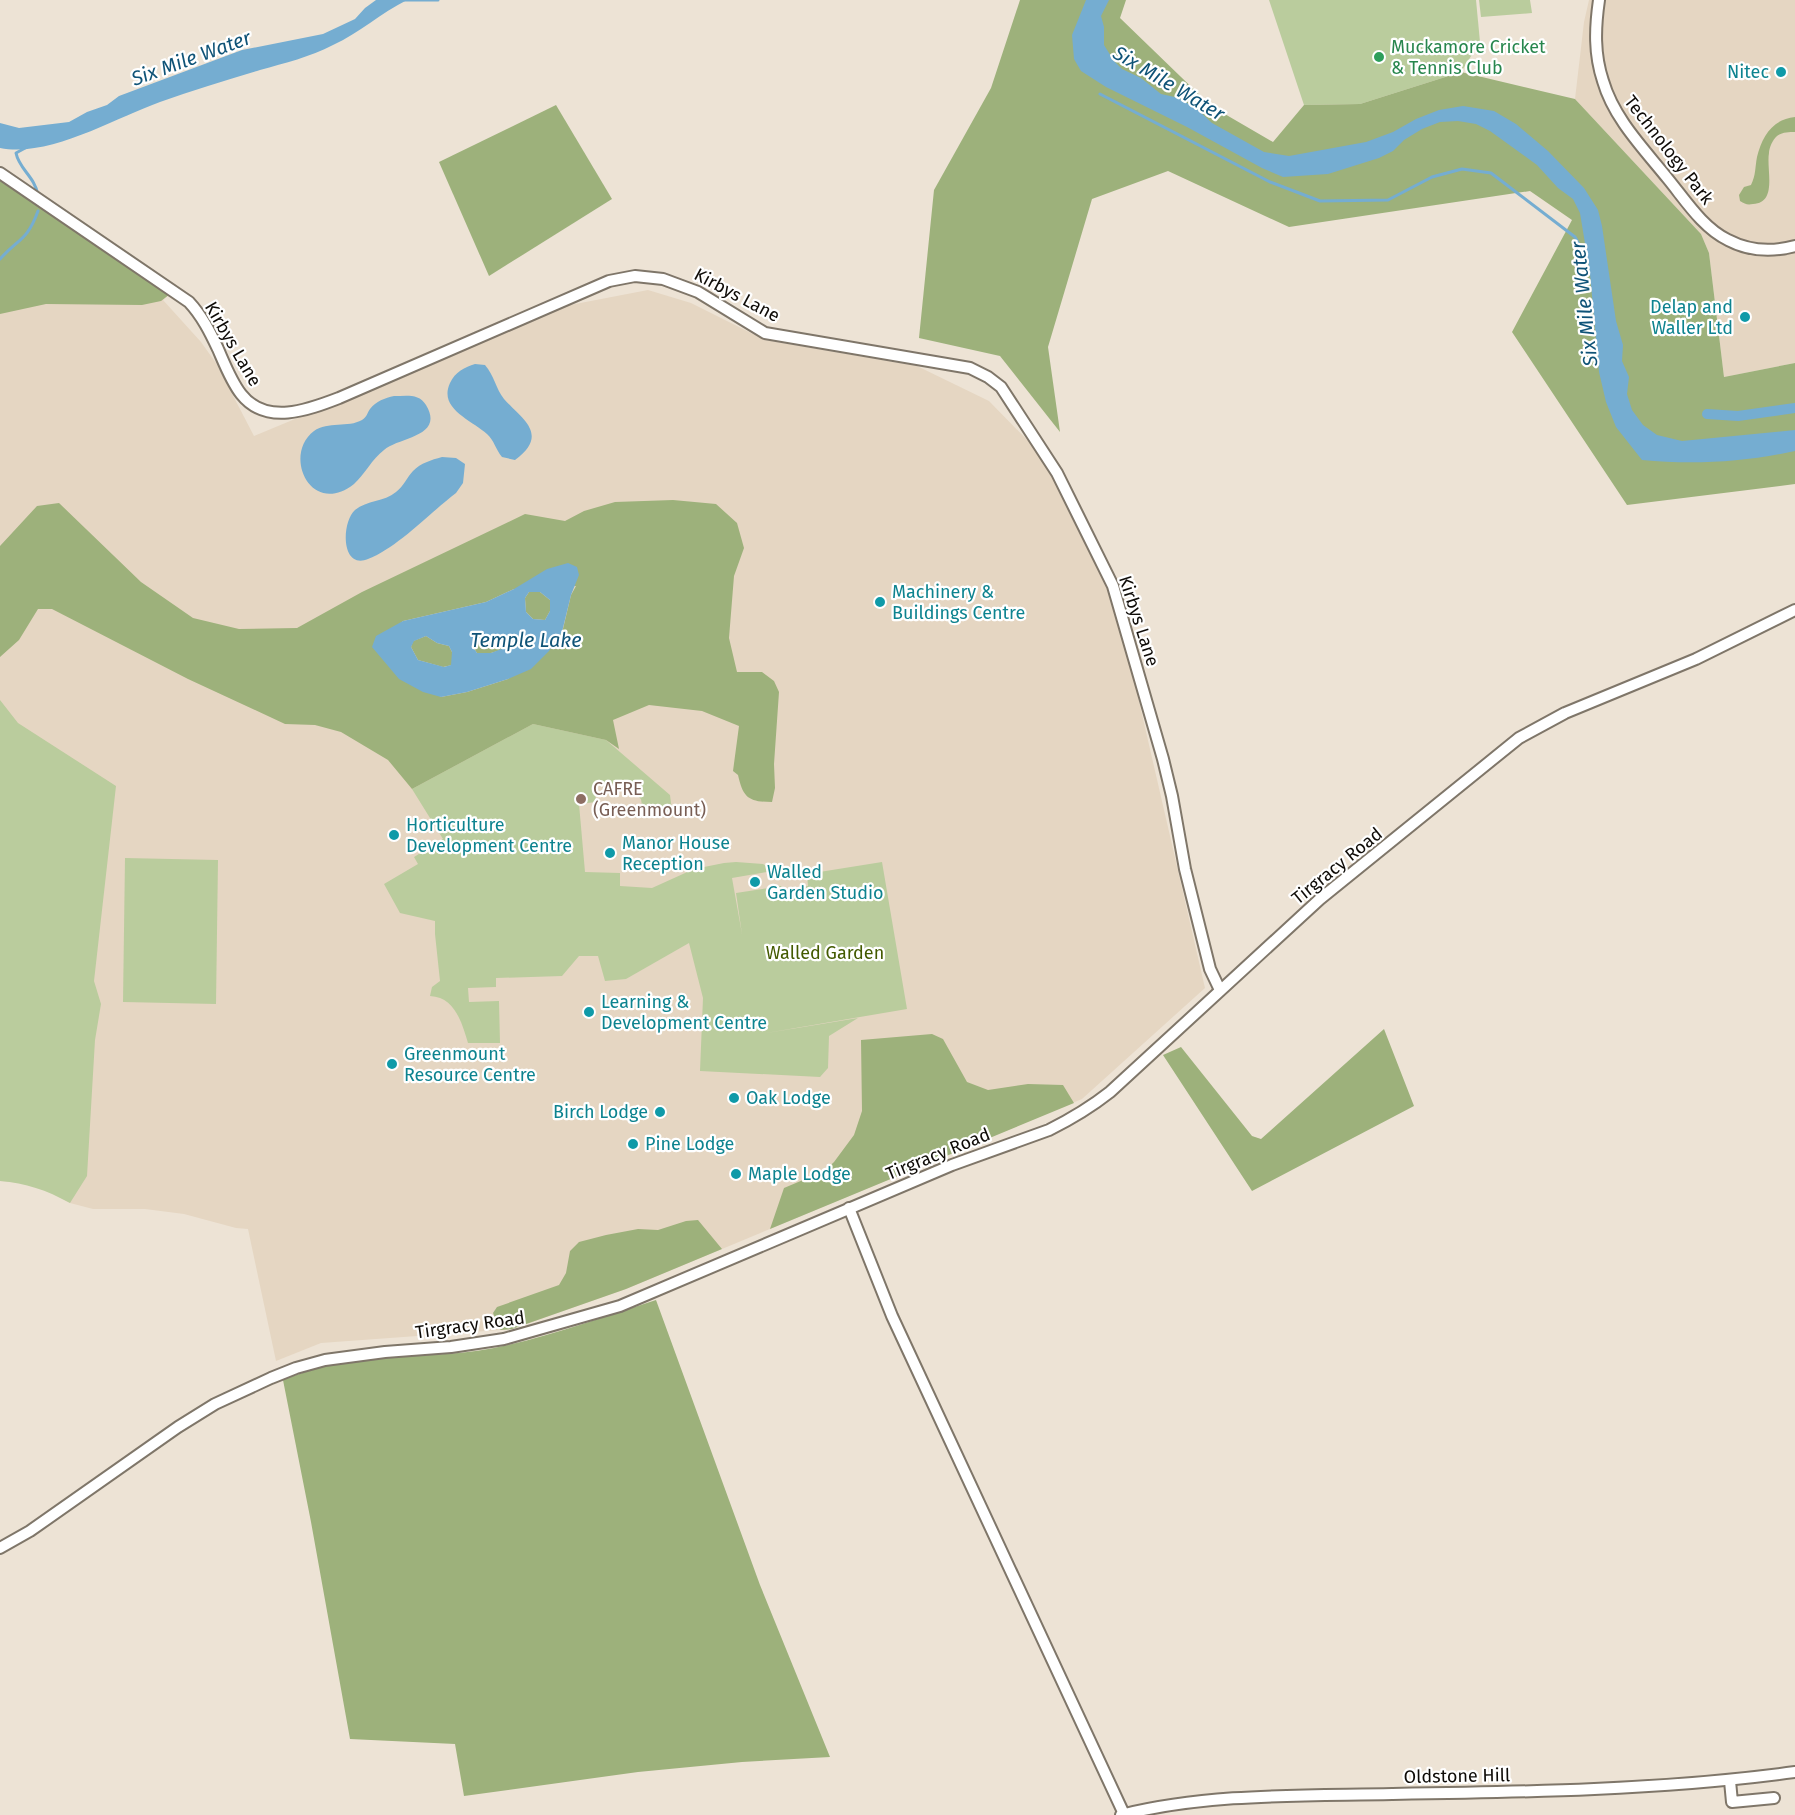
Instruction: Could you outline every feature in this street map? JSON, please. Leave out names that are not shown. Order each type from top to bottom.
[{"type":"street","name":"Technology Park","points":[[1599,0],[1596,39],[1599,67],[1608,97],[1627,128],[1697,214],[1715,232],[1734,243],[1752,248],[1771,250],[1795,246]]},
{"type":"street","name":"Kirbys Lane","points":[[0,173],[189,302],[207,326],[232,381],[242,396],[258,408],[271,412],[288,413],[306,410],[339,398],[600,285],[635,276],[653,277],[681,284],[754,327],[775,336],[946,363],[970,368],[988,377],[1001,387],[1057,473],[1113,586],[1163,759],[1185,869],[1210,969],[1220,990]]},
{"type":"street","name":"Tirgracy Road","points":[[0,1548],[30,1531],[178,1427],[215,1404],[279,1375],[325,1360],[483,1343],[548,1328],[620,1306],[969,1158],[1049,1130],[1084,1112],[1142,1063],[1320,899],[1519,738],[1565,713],[1695,659],[1795,610]]},
{"type":"street","points":[[849,1208],[892,1316],[1122,1815]]},
{"type":"street","name":"Oldstone Hill","points":[[1122,1815],[1221,1798],[1500,1792],[1730,1781],[1795,1772]]},
{"type":"street","points":[[1730,1781],[1732,1803],[1774,1798]]},
{"type":"shaded area","points":[[1589,0],[1795,0],[1795,363],[1724,377],[1709,253],[1701,234],[1575,99],[1584,22]]},
{"type":"shaded area","name":"CAFRE (Greenmount)","points":[[0,181],[170,294],[163,300],[201,342],[216,363],[254,436],[570,305],[648,290],[691,303],[765,340],[917,366],[989,401],[1034,447],[1055,483],[1118,610],[1205,988],[1082,1099],[626,1289],[512,1329],[321,1343],[276,1361],[248,1229],[184,1214],[145,1209],[93,1209],[70,1203],[46,1190],[23,1183],[0,1181]]},
{"type":"green space","points":[[1020,0],[1126,0],[1120,18],[1211,106],[1273,142],[1304,105],[1360,104],[1461,72],[1575,99],[1701,234],[1709,253],[1724,377],[1795,363],[1795,484],[1627,505],[1512,332],[1572,220],[1530,191],[1289,227],[1168,171],[1092,199],[1048,347],[1060,432],[1000,356],[919,338],[934,190],[991,88]]},
{"type":"green space","name":"Muckamore Cricket & Tennis Club","points":[[1269,0],[1476,0],[1480,42],[1461,72],[1360,104],[1304,105]]},
{"type":"green space","points":[[1479,0],[1530,0],[1532,13],[1481,17]]},
{"type":"green space","points":[[556,105],[612,199],[489,276],[439,162]]},
{"type":"green space","points":[[1795,117],[1795,132],[1779,135],[1770,146],[1769,184],[1766,198],[1761,202],[1751,204],[1740,201],[1739,195],[1744,187],[1751,185],[1753,181],[1757,157],[1765,136],[1780,121]]},
{"type":"green space","points":[[0,181],[170,294],[161,301],[142,305],[46,304],[0,314]]},
{"type":"green space","points":[[673,500],[716,504],[737,523],[744,548],[734,576],[729,638],[737,672],[762,672],[774,681],[779,692],[774,764],[775,788],[772,802],[752,800],[748,797],[742,789],[738,775],[733,771],[739,726],[702,711],[649,705],[613,720],[619,749],[606,740],[533,724],[412,789],[388,760],[341,732],[315,725],[285,724],[188,679],[52,609],[38,609],[19,640],[0,657],[0,546],[37,506],[59,503],[141,582],[193,618],[239,629],[297,628],[362,592],[525,514],[565,521],[584,511],[615,502]],"holes":[[[576,586],[571,595],[562,633],[508,679],[467,692],[441,697],[386,661],[373,647],[403,621],[486,602],[514,589]]]},
{"type":"green space","points":[[536,591],[550,600],[550,611],[545,620],[533,619],[526,612],[525,598],[529,592]]},
{"type":"green space","points":[[484,635],[502,640],[504,649],[491,653],[477,653],[473,647],[473,640]]},
{"type":"green space","points":[[426,636],[437,643],[449,646],[452,652],[452,665],[443,667],[418,660],[411,647],[413,641]]},
{"type":"green space","points":[[0,700],[18,723],[116,786],[94,981],[101,1004],[95,1040],[87,1176],[70,1203],[36,1188],[0,1181]]},
{"type":"green space","name":"Walled Garden","points":[[533,724],[606,740],[670,795],[672,811],[643,812],[641,799],[631,791],[614,784],[595,783],[596,802],[579,804],[585,872],[620,873],[620,886],[652,888],[694,869],[724,863],[763,864],[767,872],[732,878],[742,934],[736,893],[781,886],[782,890],[808,886],[807,874],[882,862],[907,1009],[760,1034],[858,1018],[829,1036],[828,1068],[820,1077],[700,1071],[703,998],[689,943],[626,979],[605,981],[598,956],[579,956],[562,976],[496,978],[496,987],[468,988],[469,1002],[499,1001],[500,1043],[468,1043],[456,1012],[446,1001],[430,996],[432,987],[440,981],[435,921],[400,913],[384,884],[418,864],[414,857],[443,839],[412,789]]},
{"type":"green space","points":[[125,858],[218,860],[216,1004],[123,1002]]},
{"type":"green space","points":[[1384,1029],[1414,1106],[1252,1191],[1163,1055],[1181,1047],[1252,1136],[1261,1139]]},
{"type":"green space","points":[[932,1034],[943,1039],[967,1082],[988,1090],[1028,1084],[1063,1085],[1074,1103],[770,1229],[784,1188],[803,1180],[816,1179],[834,1162],[854,1135],[862,1111],[861,1040]]},
{"type":"green space","points":[[698,1220],[722,1249],[626,1289],[512,1329],[500,1330],[493,1313],[497,1307],[559,1285],[566,1273],[570,1251],[579,1242],[638,1229],[658,1230],[686,1221]]},
{"type":"green space","points":[[656,1300],[760,1585],[830,1757],[742,1762],[638,1772],[464,1796],[455,1744],[350,1739],[283,1380],[352,1360],[461,1353],[494,1348],[555,1332]]},
{"type":"water","points":[[376,0],[407,0],[343,40],[306,56],[172,98],[60,142],[19,150],[0,148],[0,123],[19,128],[69,122],[107,105],[119,96],[242,50],[323,34],[355,19]]},
{"type":"water","points":[[1086,0],[1109,0],[1101,16],[1104,27],[1104,45],[1122,69],[1141,78],[1161,94],[1179,98],[1197,109],[1212,123],[1264,152],[1289,156],[1366,142],[1439,110],[1463,106],[1494,111],[1516,124],[1548,151],[1584,188],[1598,210],[1616,321],[1623,345],[1622,361],[1629,377],[1627,394],[1632,410],[1643,425],[1657,435],[1682,441],[1795,430],[1795,451],[1719,462],[1642,460],[1616,427],[1606,402],[1599,372],[1590,274],[1580,213],[1573,199],[1558,188],[1537,165],[1490,131],[1476,124],[1458,121],[1440,122],[1422,129],[1404,140],[1393,151],[1379,158],[1328,174],[1283,177],[1106,87],[1081,71],[1074,59],[1072,35]]},
{"type":"water","points":[[475,364],[485,365],[504,399],[529,427],[532,435],[531,442],[515,460],[502,457],[489,436],[458,413],[449,400],[448,392],[452,379]]},
{"type":"water","points":[[394,396],[412,396],[423,401],[430,416],[430,424],[425,430],[384,450],[354,484],[339,492],[325,493],[314,488],[306,479],[301,467],[301,454],[305,442],[314,431],[332,425],[351,424],[362,420],[375,404]]},
{"type":"water","points":[[442,457],[456,458],[465,464],[463,483],[456,493],[414,529],[379,554],[359,561],[353,558],[348,552],[346,534],[350,516],[355,510],[396,492],[416,468]]},
{"type":"water","name":"Temple Lake","points":[[568,563],[577,567],[579,575],[571,595],[562,632],[549,651],[531,669],[467,692],[441,697],[423,692],[399,679],[372,647],[376,636],[403,621],[486,602],[514,589],[547,569]],"holes":[[[529,592],[540,592],[550,600],[550,611],[545,620],[533,619],[526,612],[525,598]],[[484,635],[502,640],[504,648],[491,653],[477,653],[473,647],[473,640]],[[426,636],[437,643],[449,646],[452,652],[451,665],[444,667],[418,660],[411,647],[414,641]]]},
{"type":"waterway","points":[[404,0],[438,0]]},
{"type":"waterway","name":"Six Mile Water","points":[[1100,94],[1270,182],[1320,201],[1388,200],[1432,177],[1462,169],[1491,173],[1575,237],[1588,260]]},
{"type":"waterway","points":[[27,147],[16,153],[20,164],[34,183],[38,195]]},
{"type":"waterway","points":[[0,259],[26,234],[38,211]]},
{"type":"waterway","points":[[1707,414],[1738,416],[1795,408]]},
{"type":"place","name":"Muckamore Cricket & Tennis Club","points":[[1379,57]]},
{"type":"place","name":"Nitec","points":[[1781,72]]},
{"type":"place","name":"Delap and Waller Ltd","points":[[1745,317]]},
{"type":"place","name":"Machinery & Buildings Centre","points":[[880,602]]},
{"type":"place","name":"CAFRE (Greenmount)","points":[[581,799]]},
{"type":"place","name":"Horticulture Development Centre","points":[[394,835]]},
{"type":"place","name":"Manor House Reception","points":[[610,853]]},
{"type":"place","name":"Walled Garden Studio","points":[[755,882]]},
{"type":"place","name":"Learning & Development Centre","points":[[589,1012]]},
{"type":"place","name":"Greenmount Resource Centre","points":[[392,1064]]},
{"type":"place","name":"Oak Lodge","points":[[734,1098]]},
{"type":"place","name":"Birch Lodge","points":[[660,1112]]},
{"type":"place","name":"Pine Lodge","points":[[633,1144]]},
{"type":"place","name":"Maple Lodge","points":[[736,1174]]}]
